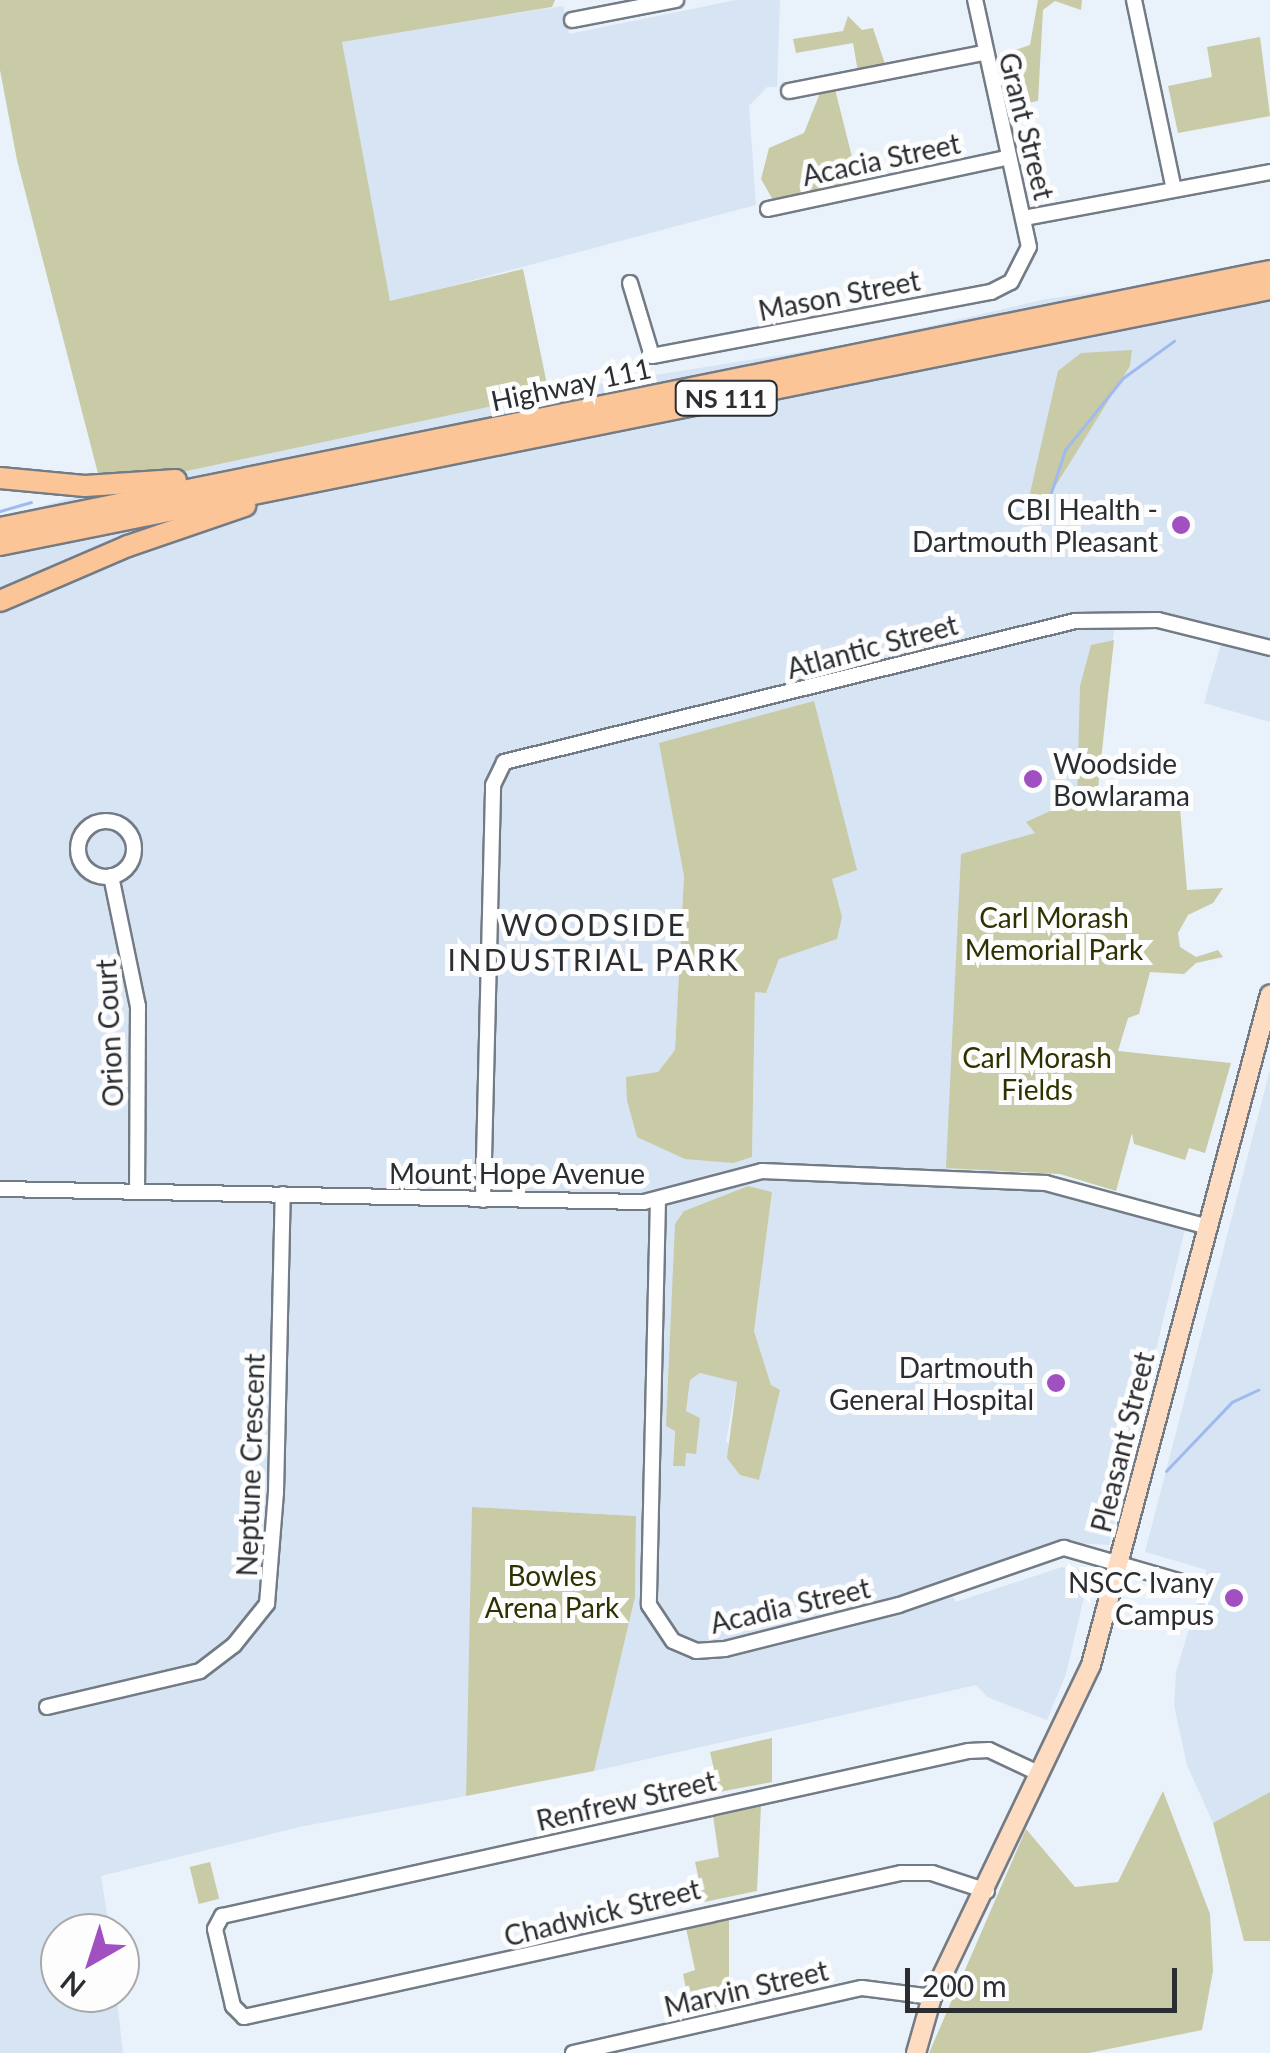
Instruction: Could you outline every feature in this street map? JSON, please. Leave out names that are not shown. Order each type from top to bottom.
[{"type":"highway","name":"Highway 111","points":[[0,528],[1270,271]]},
{"type":"highway","name":"Highway 111","points":[[0,544],[1270,289]]},
{"type":"highway","points":[[0,478],[85,486],[166,482],[514,424]]},
{"type":"highway","points":[[0,601],[199,520],[408,462]]},
{"type":"main road","name":"Pleasant Street","points":[[916,2053],[932,1997],[1091,1665],[1204,1226],[1270,994]]},
{"type":"street","points":[[572,20],[676,0]]},
{"type":"street","name":"Grant Street","points":[[974,0],[1005,158],[1024,218],[1025,264]]},
{"type":"street","points":[[1134,0],[1174,190]]},
{"type":"street","points":[[789,91],[983,53]]},
{"type":"street","name":"Acacia Street","points":[[768,209],[1005,158]]},
{"type":"street","points":[[1024,218],[1270,172]]},
{"type":"street","name":"Mason Street","points":[[630,283],[652,356],[991,292],[1025,264]]},
{"type":"street","name":"Atlantic Street","points":[[484,1200],[495,774],[516,755],[726,711],[1062,623],[1158,620],[1270,648]]},
{"type":"street","points":[[96,822],[118,824],[132,839],[132,861],[111,876],[92,874],[78,857],[81,836],[96,822]]},
{"type":"street","name":"Orion Court","points":[[111,876],[135,976],[137,1189]]},
{"type":"street","name":"Mount Hope Avenue","points":[[0,1188],[484,1200],[658,1199],[749,1170],[1022,1182],[1082,1190],[1204,1226]]},
{"type":"street","name":"Neptune Crescent","points":[[47,1707],[200,1671],[234,1646],[267,1604],[275,1525],[282,1194]]},
{"type":"street","name":"Acadia Street","points":[[658,1199],[649,1605],[668,1637],[690,1649],[714,1652],[899,1605],[1064,1548],[1196,1586]]},
{"type":"street","name":"Renfrew Street","points":[[234,2006],[215,1929],[222,1916],[978,1749],[1038,1773]]},
{"type":"street","name":"Chadwick Street","points":[[234,2006],[250,2017],[900,1873],[932,1874],[986,1891]]},
{"type":"street","name":"Marvin Street","points":[[572,2053],[862,1988],[932,1997]]},
{"type":"shaded area","points":[[736,0],[780,0],[777,87],[767,87],[749,106],[756,205],[390,302],[341,41],[563,6],[569,34]]},
{"type":"shaded area","points":[[1270,268],[1270,722],[1204,703],[1224,634],[1115,620],[1098,788],[1011,1184],[1186,1225],[1109,1545],[1059,1542],[917,1591],[911,1608],[953,1597],[956,1602],[1062,1567],[1090,1571],[1066,1674],[1047,1720],[987,1697],[976,1685],[594,1771],[635,1597],[636,1516],[473,1507],[466,1796],[299,1827],[101,1876],[107,1913],[40,1913],[40,2013],[118,2013],[123,2053],[0,2053],[0,518],[102,489],[567,389],[851,344],[1047,299]],"holes":[[[1132,350],[1130,366],[1043,505]],[[660,743],[832,878],[837,939],[779,959],[766,993],[755,991],[752,1157],[658,1072],[675,1050],[684,876]],[[748,1186],[772,1192],[754,1331],[771,1385],[759,1480],[726,1441],[737,1382],[726,1377],[700,1373],[690,1380],[686,1411],[695,1454],[686,1453],[673,1465],[684,1211]]]},
{"type":"shaded area","name":"NSCC Ivany Campus","points":[[1270,1070],[1270,1792],[1213,1823],[1187,1765],[1174,1705],[1176,1672],[1207,1570],[1145,1552]]},
{"type":"green space","points":[[0,0],[555,0],[552,7],[342,42],[390,301],[523,269],[549,394],[102,489],[17,160],[0,70]]},
{"type":"green space","points":[[1038,0],[1082,0],[1081,10],[1055,1],[1043,10],[1038,101],[1006,107],[997,56],[1030,45]]},
{"type":"green space","points":[[848,16],[862,30],[873,28],[886,67],[858,72],[853,43],[796,53],[793,39],[843,31]]},
{"type":"green space","points":[[1260,37],[1270,116],[1178,133],[1168,86],[1212,77],[1207,47]]},
{"type":"green space","points":[[835,89],[858,181],[773,200],[761,179],[769,148],[804,133],[820,93]]},
{"type":"green space","points":[[1132,350],[1130,366],[1043,506],[1030,493],[1058,371],[1081,353]]},
{"type":"green space","name":"Carl Morash Memorial Park","points":[[1114,640],[1098,787],[1179,797],[1187,890],[1223,888],[1213,903],[1188,915],[1178,933],[1180,947],[1196,957],[1218,950],[1223,957],[1196,963],[1184,974],[1150,972],[1139,1014],[1128,1018],[1118,1051],[1231,1063],[1205,1153],[1189,1148],[1185,1160],[1134,1144],[1132,1133],[1116,1191],[1060,1174],[946,1168],[961,854],[1035,833],[1026,822],[1077,799],[1080,686],[1091,645]]},
{"type":"green space","points":[[814,701],[857,870],[832,879],[842,917],[837,939],[779,959],[766,993],[755,992],[752,1157],[733,1163],[685,1159],[637,1137],[627,1100],[626,1077],[658,1072],[675,1050],[684,876],[659,743]]},
{"type":"green space","points":[[748,1186],[772,1192],[754,1331],[771,1385],[780,1390],[759,1480],[740,1475],[727,1458],[737,1382],[700,1373],[690,1380],[686,1411],[700,1418],[696,1454],[686,1453],[685,1466],[673,1466],[675,1431],[666,1426],[675,1224],[684,1211]]},
{"type":"green space","name":"Bowles Arena Park","points":[[472,1507],[636,1516],[635,1597],[594,1771],[466,1796]]},
{"type":"green space","points":[[772,1738],[772,1782],[719,1792],[710,1752]]},
{"type":"green space","points":[[1163,1791],[1210,1914],[1213,1971],[1202,2030],[1089,2053],[929,2053],[1026,1829],[1075,1887],[1118,1882]]},
{"type":"green space","points":[[1270,1792],[1270,1941],[1244,1941],[1213,1823]]},
{"type":"green space","points":[[761,1805],[757,1891],[704,1902],[695,1862],[719,1857],[713,1816]]},
{"type":"green space","points":[[210,1862],[219,1899],[199,1904],[190,1867]]},
{"type":"green space","points":[[729,1918],[729,2004],[691,2013],[683,1974],[695,1970],[686,1928]]},
{"type":"waterway","points":[[1041,523],[1065,450],[1123,378],[1174,341]]},
{"type":"waterway","points":[[0,511],[31,502]]},
{"type":"waterway","points":[[1166,1471],[1232,1402],[1258,1390]]},
{"type":"place","name":"CBI Health - Dartmouth Pleasant","points":[[1181,525]]},
{"type":"place","name":"Woodside Bowlarama","points":[[1033,779]]},
{"type":"place","name":"Dartmouth General Hospital","points":[[1056,1383]]},
{"type":"place","name":"NSCC Ivany Campus","points":[[1234,1598]]},
{"type":"district","name":"WOODSIDE INDUSTRIAL PARK","points":[[594,941]]},
{"type":"park label","name":"Carl Morash Fields","points":[[1037,1073]]}]
